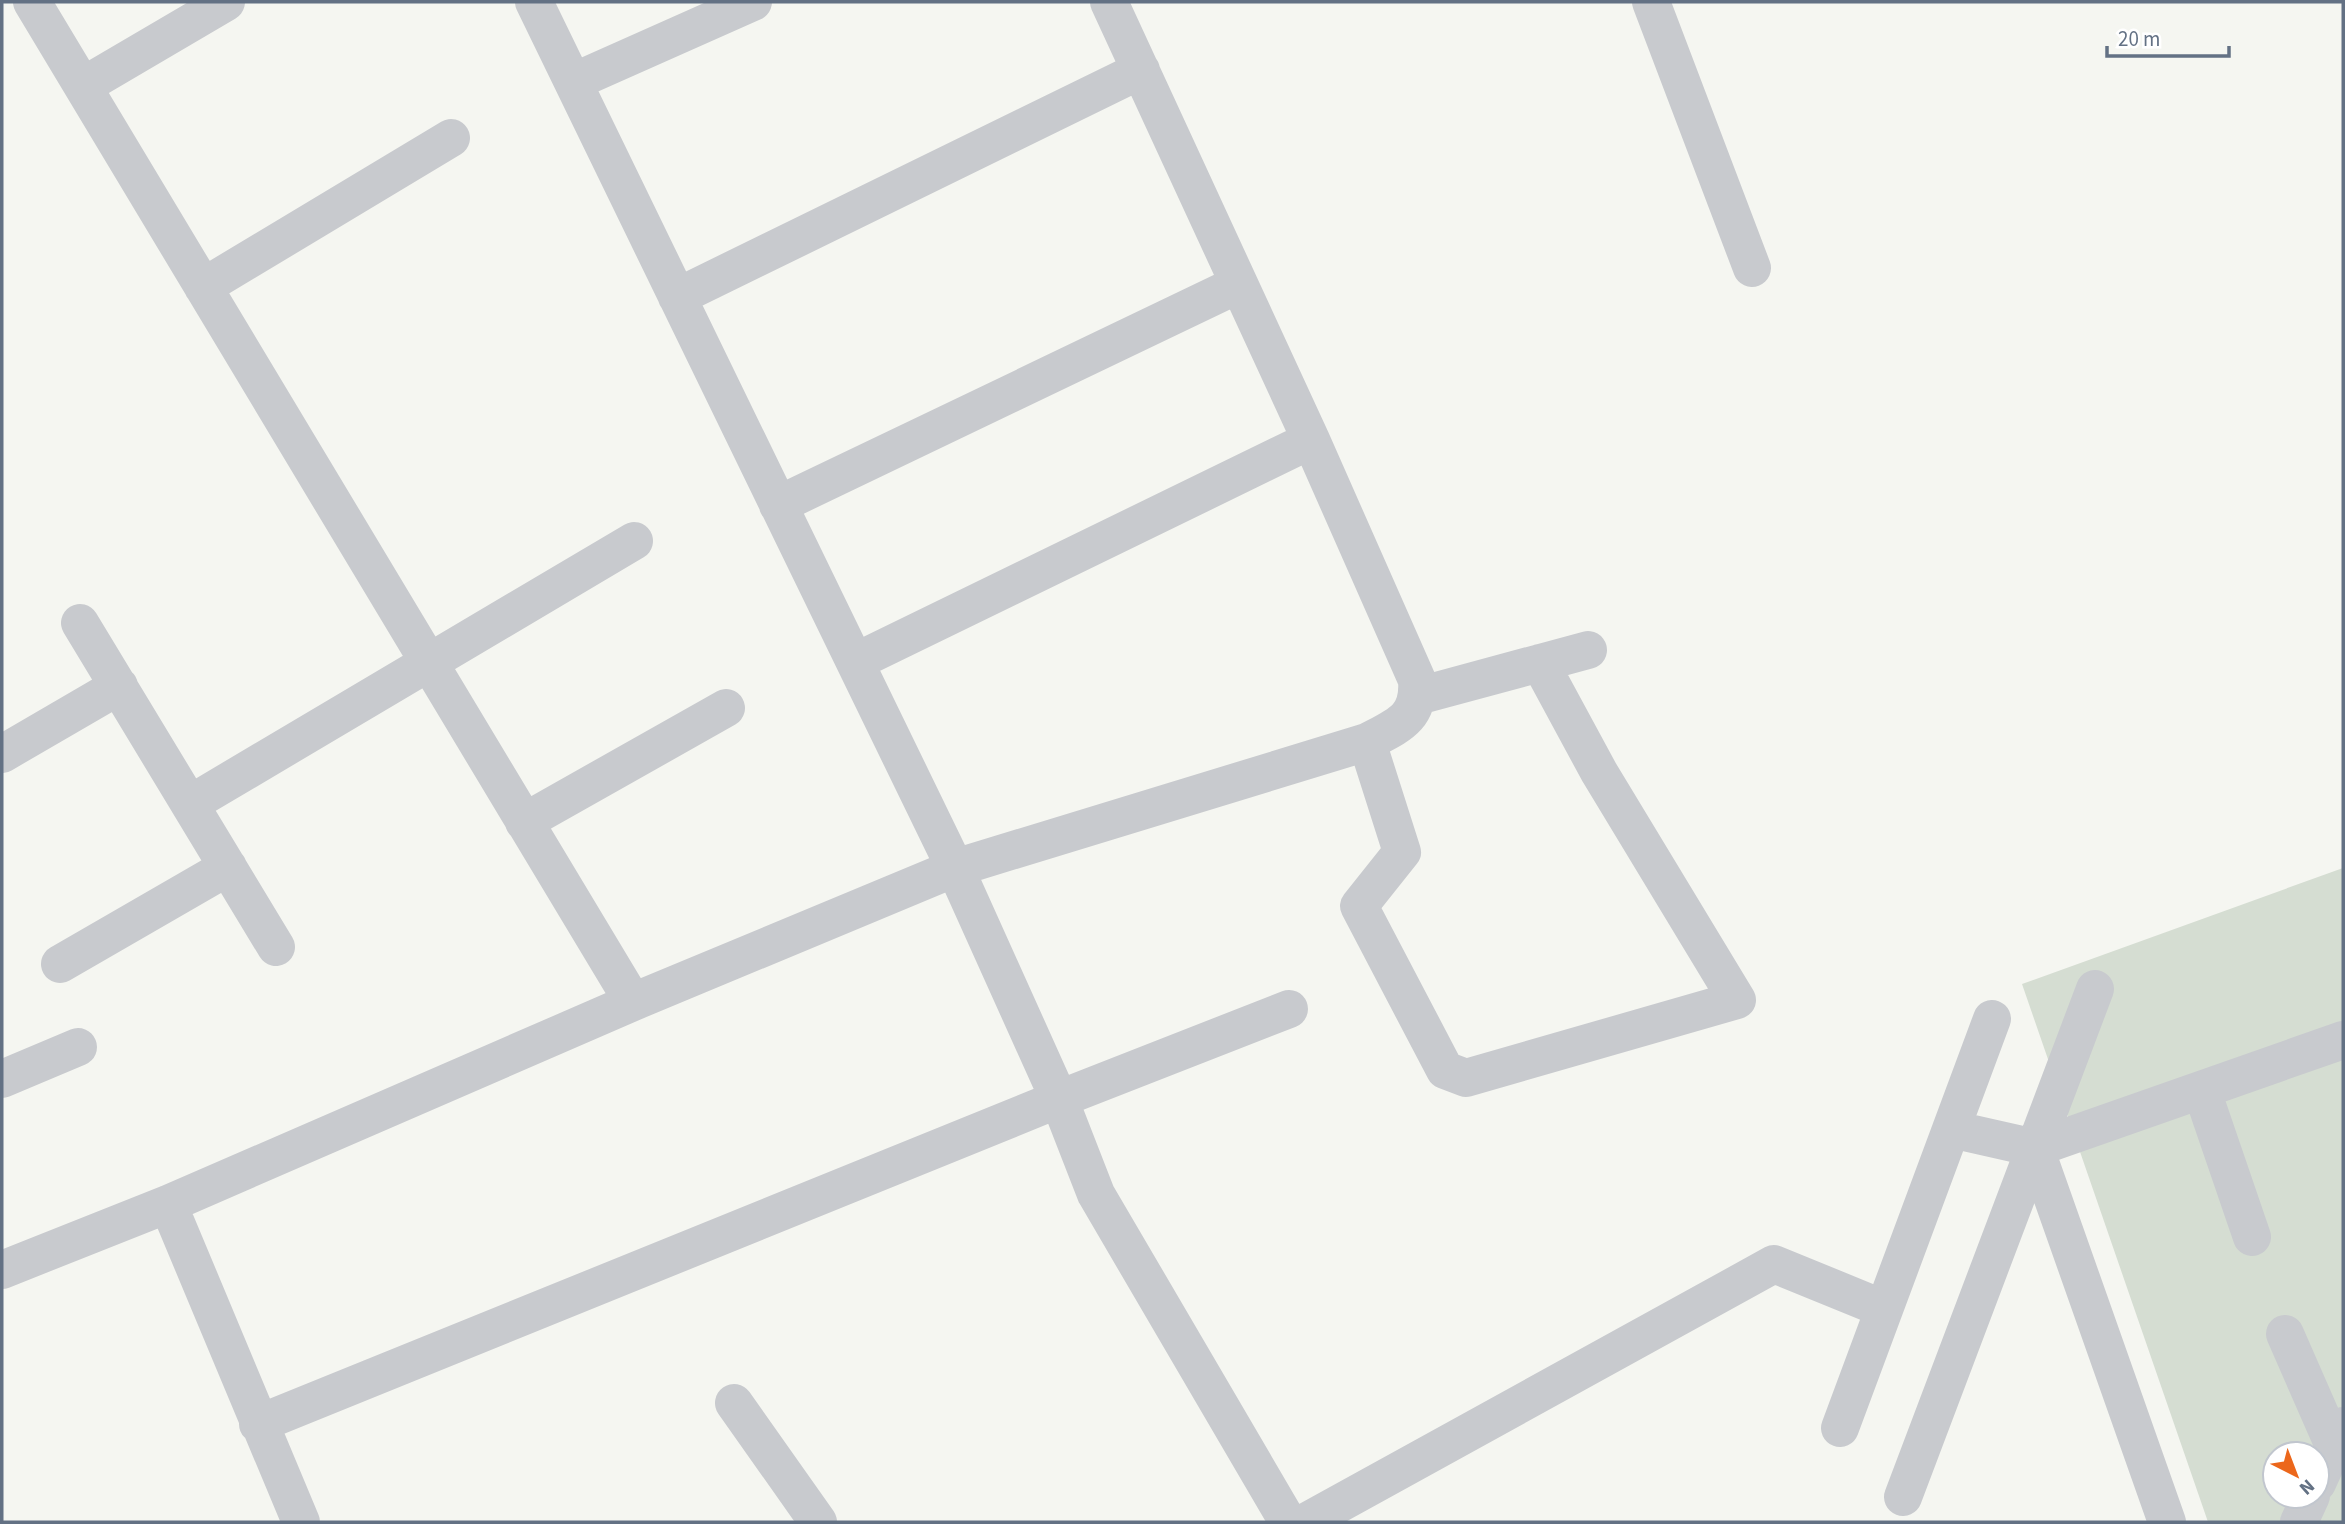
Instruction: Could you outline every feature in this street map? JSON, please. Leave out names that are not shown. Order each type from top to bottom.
[{"type":"street","points":[[32,2],[633,1002]]},
{"type":"street","points":[[83,86],[226,2]]},
{"type":"street","points":[[534,2],[955,868],[1059,1099],[1097,1194],[1288,1522]]},
{"type":"street","points":[[573,82],[753,2]]},
{"type":"street","points":[[2,1270],[168,1204],[633,1002],[955,868],[1367,742],[1400,725],[1410,714],[1418,696],[1417,680],[1311,440],[1109,2]]},
{"type":"street","points":[[1651,2],[1752,268]]},
{"type":"street","points":[[677,297],[1141,71]]},
{"type":"street","points":[[203,287],[451,138]]},
{"type":"street","points":[[778,505],[1239,284]]},
{"type":"street","points":[[855,662],[1311,440]]},
{"type":"street","points":[[190,804],[634,541]]},
{"type":"street","points":[[80,623],[276,947]]},
{"type":"street","points":[[1418,696],[1588,650]]},
{"type":"street","points":[[1367,742],[1402,852],[1359,906],[1444,1070],[1466,1078],[1737,1000],[1599,772],[1540,663]]},
{"type":"street","points":[[2,754],[119,686]]},
{"type":"street","points":[[524,822],[726,708]]},
{"type":"street","points":[[60,964],[228,867]]},
{"type":"street","points":[[1903,1497],[2095,989]]},
{"type":"street","points":[[258,1424],[1059,1099],[1289,1009]]},
{"type":"street","points":[[1840,1428],[1992,1018]]},
{"type":"street","points":[[1951,1129],[2035,1148],[2343,1040]]},
{"type":"street","points":[[2,1079],[78,1047]]},
{"type":"street","points":[[2202,1091],[2252,1237]]},
{"type":"street","points":[[2035,1148],[2164,1522]]},
{"type":"street","points":[[168,1204],[301,1522]]},
{"type":"street","points":[[1306,1522],[1774,1264],[1884,1309]]},
{"type":"street","points":[[2285,1334],[2339,1436],[2331,1453]]},
{"type":"street","points":[[734,1403],[818,1522]]},
{"type":"shaded area","points":[[2343,868],[2343,1522],[2208,1522],[2022,984]]}]
